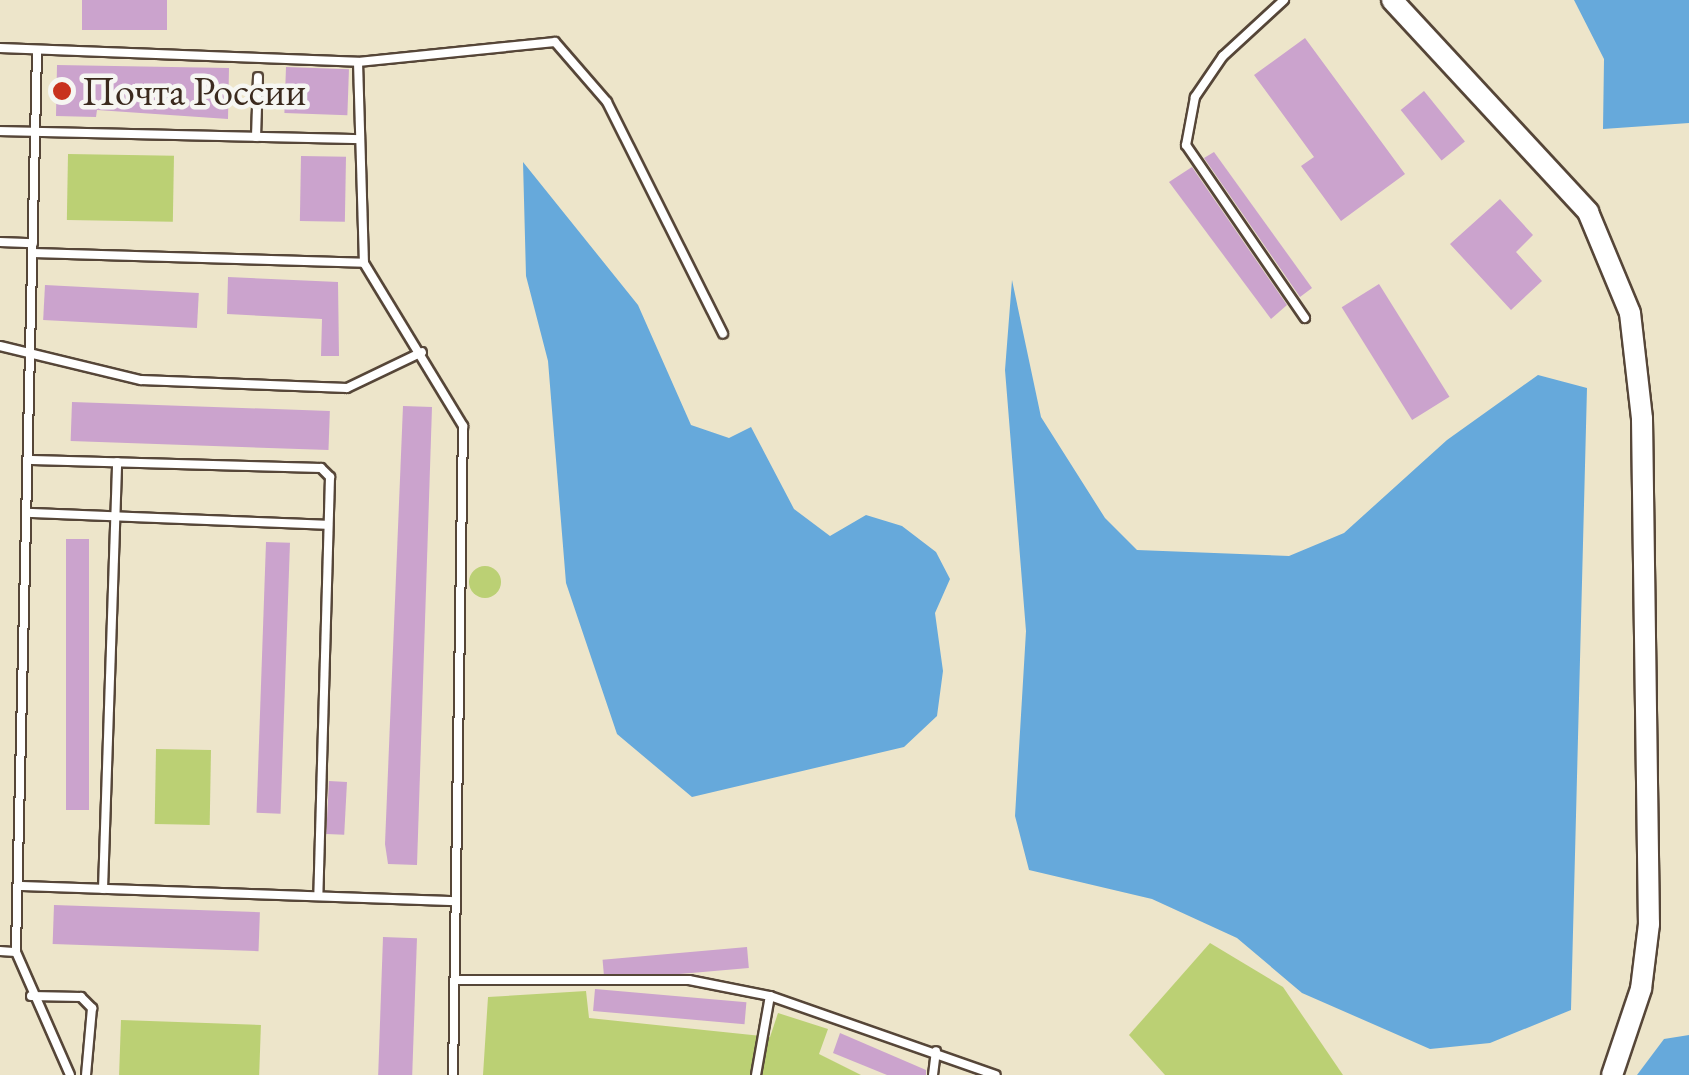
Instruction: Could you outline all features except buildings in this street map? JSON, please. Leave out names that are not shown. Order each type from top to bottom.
[{"type":"street","points":[[1392,0],[1588,212],[1630,312],[1642,419],[1649,906],[1641,989],[1612,1075]]},
{"type":"lane","points":[[1284,0],[1222,56],[1196,97],[1186,145],[1305,318]]},
{"type":"lane","points":[[0,48],[358,62],[555,42],[607,102],[723,334]]},
{"type":"lane","points":[[37,52],[30,360],[32,460],[16,952],[30,996],[70,1075]]},
{"type":"lane","points":[[358,62],[364,263],[422,352],[463,426],[453,1075]]},
{"type":"lane","points":[[256,137],[258,77]]},
{"type":"lane","points":[[0,132],[360,140]]},
{"type":"lane","points":[[0,242],[33,242]]},
{"type":"lane","points":[[33,254],[364,263]]},
{"type":"lane","points":[[0,346],[30,360],[141,380],[347,388],[422,352]]},
{"type":"lane","points":[[32,460],[321,468],[330,477],[318,896]]},
{"type":"lane","points":[[103,889],[117,462]]},
{"type":"lane","points":[[30,513],[328,525]]},
{"type":"lane","points":[[18,886],[453,901]]},
{"type":"lane","points":[[0,951],[16,952]]},
{"type":"lane","points":[[456,980],[689,980],[770,996],[996,1075]]},
{"type":"lane","points":[[30,996],[82,997],[92,1008],[86,1075]]},
{"type":"lane","points":[[756,1075],[770,996]]},
{"type":"lane","points":[[933,1075],[936,1051]]},
{"type":"green space","points":[[68,154],[174,156],[173,222],[67,220]]},
{"type":"green space","points":[[485,566],[496,571],[501,582],[496,593],[485,598],[474,593],[469,582],[474,571]]},
{"type":"green space","points":[[156,749],[211,750],[210,825],[155,824]]},
{"type":"green space","points":[[1210,943],[1283,987],[1343,1075],[1165,1075],[1129,1035]]},
{"type":"green space","points":[[586,991],[589,1018],[770,1037],[778,1013],[828,1029],[819,1054],[861,1075],[483,1075],[488,997]]},
{"type":"green space","points":[[121,1020],[261,1025],[259,1075],[119,1075]]},
{"type":"water","points":[[1574,0],[1689,0],[1689,123],[1603,129],[1604,59]]},
{"type":"water","points":[[523,162],[638,305],[691,425],[729,438],[751,427],[794,509],[830,536],[866,515],[902,526],[936,552],[950,579],[935,613],[943,671],[937,716],[904,747],[692,797],[617,734],[566,583],[548,361],[526,276]]},
{"type":"water","points":[[1012,280],[1041,417],[1105,518],[1137,550],[1289,556],[1344,533],[1447,440],[1538,375],[1587,388],[1571,1010],[1490,1043],[1430,1049],[1302,993],[1237,938],[1152,899],[1029,870],[1015,816],[1026,631],[1005,370]]},
{"type":"water","points":[[1689,1035],[1689,1075],[1637,1075],[1664,1039]]},
{"type":"place","name":"Почта России","points":[[62,91]]}]
